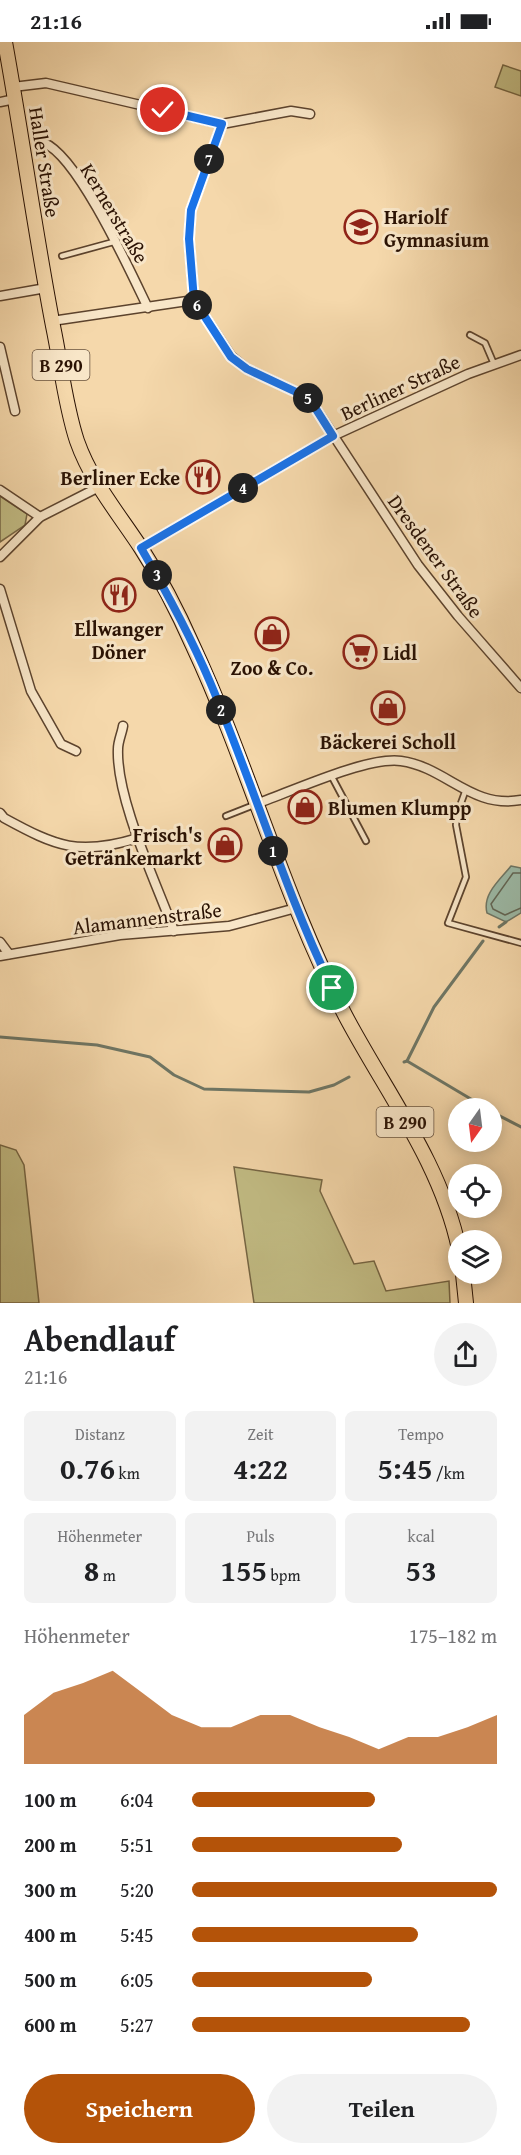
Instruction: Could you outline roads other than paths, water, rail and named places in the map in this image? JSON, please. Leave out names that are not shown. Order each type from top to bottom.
[{"type":"main road","name":"Haller Straße","points":[[5,42],[52,321],[71,421],[78,442],[99,487],[141,548],[170,596],[210,682],[296,908],[344,1013],[434,1172],[454,1230]]},
{"type":"main road","points":[[465,1284],[466,1303]]},
{"type":"street","points":[[0,102],[14,93],[46,82],[222,124],[291,111],[310,114]]},
{"type":"street","points":[[52,321],[194,300],[189,239],[191,210],[222,124]]},
{"type":"street","name":"Kernerstraße","points":[[44,143],[56,150],[117,241],[148,308]]},
{"type":"street","points":[[0,296],[46,288]]},
{"type":"street","name":"Dresdener Straße","points":[[194,300],[231,357],[264,378],[298,391],[309,398],[418,565],[458,616],[521,688]]},
{"type":"street","points":[[0,347],[15,411]]},
{"type":"street","name":"Berliner Straße","points":[[141,548],[333,436],[390,408],[521,355]]},
{"type":"street","points":[[0,557],[40,517],[99,487]]},
{"type":"street","points":[[0,490],[40,517]]},
{"type":"street","points":[[0,589],[31,691],[61,744],[76,751]]},
{"type":"street","points":[[123,726],[118,748],[138,838],[174,931]]},
{"type":"street","points":[[256,804],[371,763],[398,760],[424,766],[465,792],[489,800],[521,800]]},
{"type":"street","points":[[0,813],[4,818],[46,841],[79,849],[110,847],[138,838]]},
{"type":"street","name":"Alamannenstraße","points":[[4,955],[120,935],[229,926],[296,908]]},
{"type":"street","points":[[0,942],[4,955]]},
{"type":"lane","points":[[62,256],[117,241]]},
{"type":"lane","points":[[470,335],[485,343],[494,364]]},
{"type":"lane","points":[[332,777],[366,841]]},
{"type":"lane","points":[[465,792],[457,814],[456,825],[466,877],[448,923],[521,943]]},
{"type":"lane","points":[[226,816],[256,804]]},
{"type":"water","points":[[511,866],[521,868],[521,913],[506,922],[487,913],[486,906],[489,893]]},
{"type":"waterway","points":[[499,927],[506,922]]},
{"type":"waterway","points":[[407,1061],[434,1007],[483,941]]},
{"type":"waterway","points":[[0,1037],[97,1045],[150,1057],[174,1075],[204,1089],[309,1092],[334,1085],[349,1077]]},
{"type":"waterway","points":[[404,1062],[407,1061],[469,1098]]},
{"type":"waterway","points":[[502,1117],[521,1127]]},
{"type":"place","name":"Hariolf Gymnasium","points":[[361,227]]},
{"type":"place","name":"Berliner Ecke","points":[[203,477]]},
{"type":"place","name":"Ellwanger Döner","points":[[119,595]]},
{"type":"place","name":"Zoo & Co.","points":[[272,634]]},
{"type":"place","name":"Lidl","points":[[360,652]]},
{"type":"place","name":"Bäckerei Scholl","points":[[388,708]]},
{"type":"place","name":"Blumen Klumpp","points":[[305,807]]},
{"type":"place","name":"Frisch's Getränkemarkt","points":[[225,845]]}]
